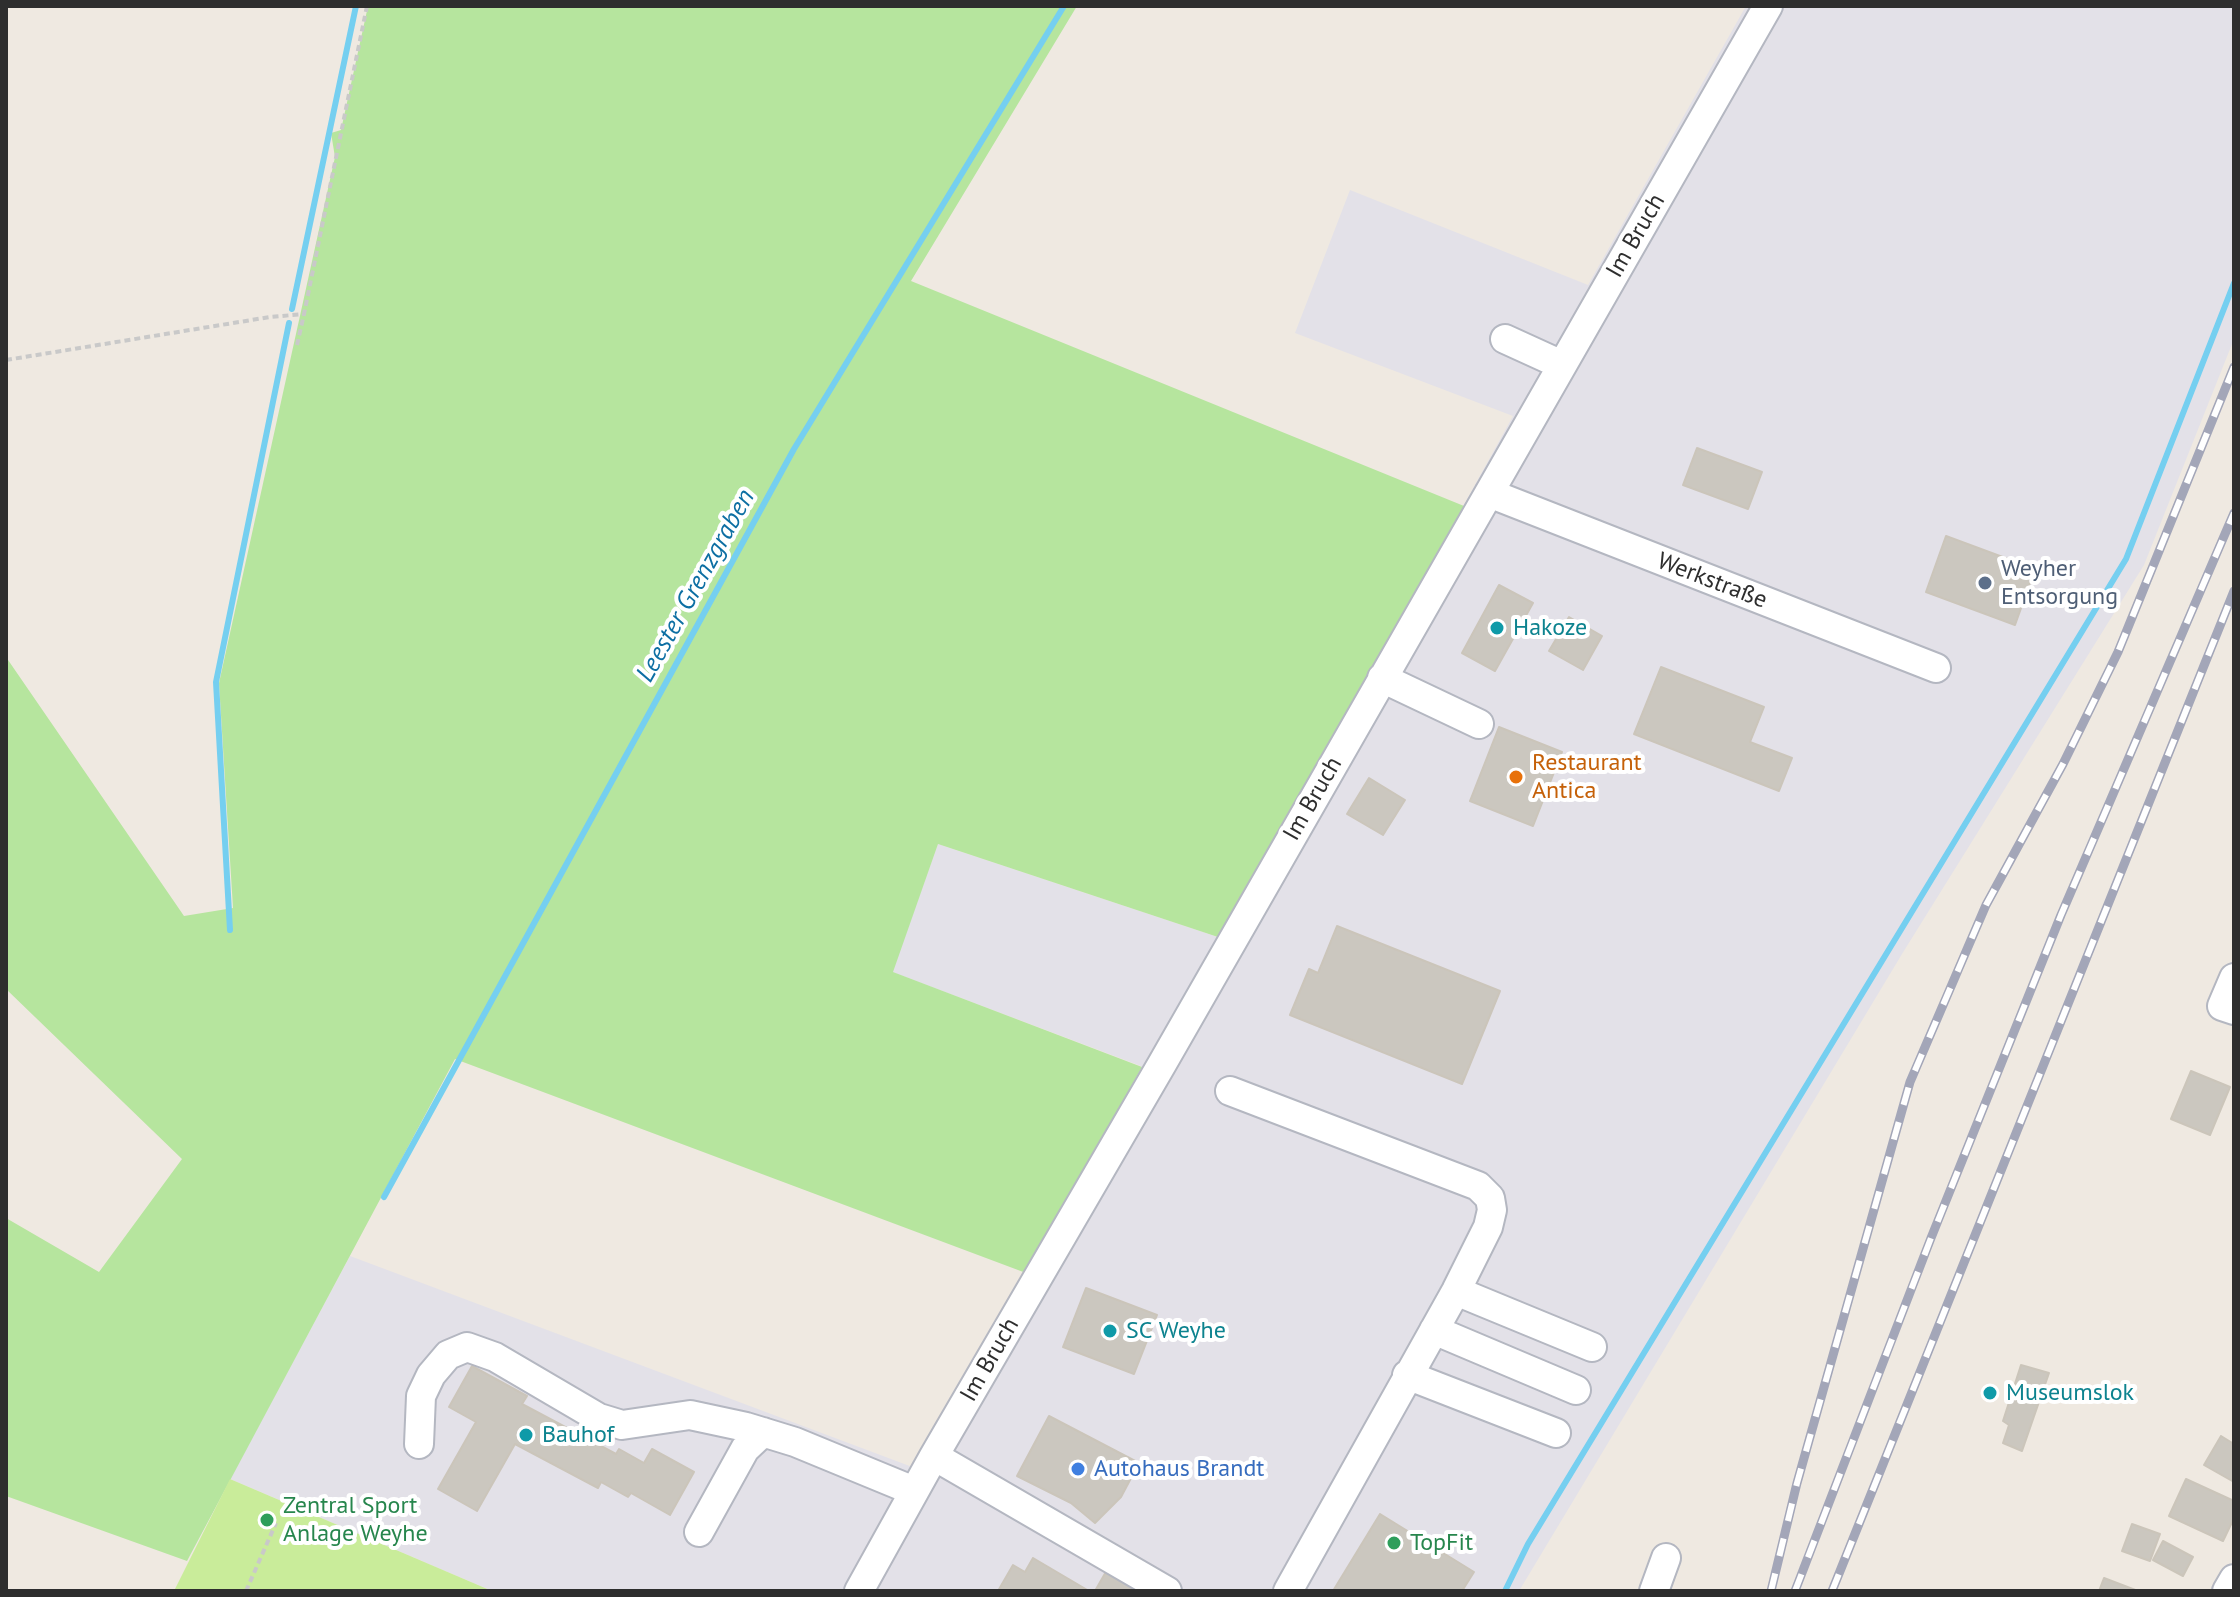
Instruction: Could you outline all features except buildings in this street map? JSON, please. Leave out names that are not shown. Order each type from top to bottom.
[{"type":"street","name":"Im Bruch","points":[[859,1591],[1768,6]]},
{"type":"street","points":[[1505,339],[1562,365]]},
{"type":"street","name":"Werkstraße","points":[[1489,493],[1936,668]]},
{"type":"street","points":[[1382,678],[1479,724]]},
{"type":"street","points":[[2234,978],[2222,1006],[2234,1010]]},
{"type":"street","points":[[1230,1091],[1478,1186],[1490,1198],[1492,1210],[1488,1227],[1456,1291],[1288,1591]]},
{"type":"street","points":[[1456,1291],[1592,1347]]},
{"type":"street","points":[[1434,1330],[1576,1390]]},
{"type":"street","points":[[419,1444],[421,1396],[431,1375],[448,1355],[467,1347],[495,1357],[599,1418],[622,1425],[690,1415],[795,1442],[914,1491]]},
{"type":"street","points":[[1407,1375],[1556,1433]]},
{"type":"street","points":[[699,1532],[745,1449],[763,1432]]},
{"type":"street","points":[[934,1456],[1167,1591]]},
{"type":"street","points":[[1654,1591],[1666,1558]]},
{"type":"street","points":[[2227,1591],[2234,1579]]},
{"type":"path","points":[[297,345],[367,6]]},
{"type":"path","points":[[6,360],[304,314]]},
{"type":"path","points":[[246,1591],[276,1523]]},
{"type":"shaded area","points":[[1746,6],[2234,6],[2234,339],[2144,565],[1902,954],[1519,1591],[492,1591],[230,1479],[350,1256],[915,1468],[1141,1066],[892,972],[938,844],[1224,939],[1513,416],[1295,333],[1350,190],[1588,285]]},
{"type":"green space","points":[[368,6],[1077,6],[911,281],[1464,506],[1224,939],[938,844],[893,972],[1142,1067],[1026,1273],[455,1059],[187,1561],[6,1496],[6,1218],[99,1272],[182,1159],[6,989],[6,657],[184,916],[233,908],[219,683],[335,157],[331,133],[341,130]]},
{"type":"green space","name":"Zentral Sport Anlage Weyhe","points":[[230,1479],[492,1591],[174,1591]]},
{"type":"waterway","points":[[292,309],[356,6]]},
{"type":"waterway","name":"Leester Grenzgraben","points":[[384,1197],[794,449],[1064,6]]},
{"type":"waterway","points":[[1505,1591],[1528,1544],[2126,559],[2234,283]]},
{"type":"waterway","points":[[230,930],[216,682],[289,323]]},
{"type":"railway","points":[[1771,1591],[1797,1483],[1910,1082],[1986,905],[2063,764],[2118,652],[2234,367]]},
{"type":"railway","points":[[1795,1591],[1931,1238],[2061,915],[2234,513]]},
{"type":"railway","points":[[1832,1591],[2234,591]]},
{"type":"place","name":"Weyher Entsorgung","points":[[1985,583]]},
{"type":"place","name":"Hakoze","points":[[1497,628]]},
{"type":"place","name":"Restaurant Antica","points":[[1516,777]]},
{"type":"place","name":"SC Weyhe","points":[[1110,1331]]},
{"type":"place","name":"Museumslok","points":[[1990,1393]]},
{"type":"place","name":"Bauhof","points":[[526,1435]]},
{"type":"place","name":"Autohaus Brandt","points":[[1078,1469]]},
{"type":"place","name":"Zentral Sport Anlage Weyhe","points":[[267,1520]]},
{"type":"place","name":"TopFit","points":[[1394,1543]]}]
